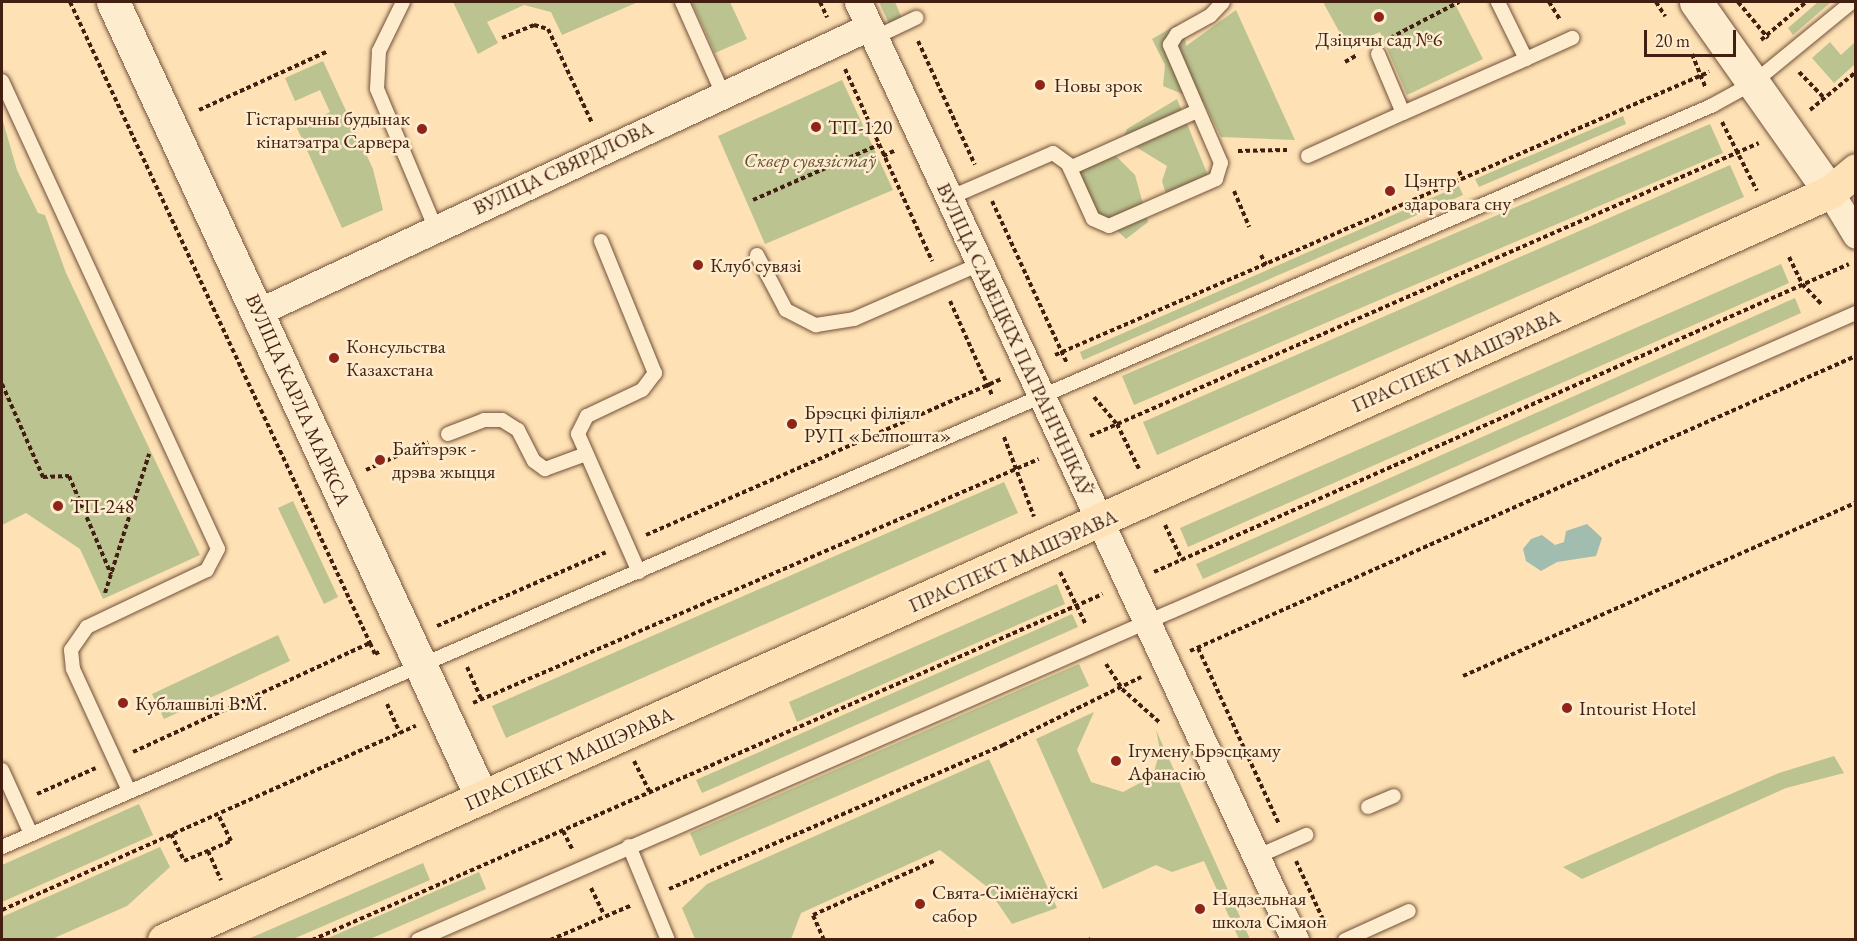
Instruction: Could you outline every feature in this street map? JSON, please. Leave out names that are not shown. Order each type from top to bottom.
[{"type":"main road","name":"ВУЛІЦА КАРЛА МАРКСА","points":[[113,2],[482,798]]},
{"type":"main road","points":[[1696,2],[1830,192]]},
{"type":"main road","name":"ПРАСПЕКТ МАШЭРАВА","points":[[164,939],[1101,522],[1830,192],[1856,170]]},
{"type":"street","name":"ВУЛІЦА САВЕЦКІХ ПАГРАНІЧНІКАЎ","points":[[858,2],[1295,939]]},
{"type":"street","name":"ВУЛІЦА СВЯРДЛОВА","points":[[258,312],[723,93],[840,40],[871,32]]},
{"type":"street","points":[[1830,192],[1856,234]]},
{"type":"lane","points":[[403,2],[379,51],[376,89],[435,228]]},
{"type":"lane","points":[[682,2],[723,93]]},
{"type":"lane","points":[[949,198],[1047,154],[1062,157],[1070,168],[1093,219],[1109,226],[1221,173],[1216,152],[1170,45],[1177,34],[1210,16],[1223,2]]},
{"type":"lane","points":[[1498,2],[1526,59]]},
{"type":"lane","points":[[2,847],[639,572],[1042,396],[1077,378],[1713,105],[1744,70],[1852,2]]},
{"type":"lane","points":[[871,32],[916,18]]},
{"type":"lane","points":[[1308,156],[1572,38]]},
{"type":"lane","points":[[1372,53],[1403,113]]},
{"type":"lane","points":[[2,81],[159,420],[218,555],[207,570],[96,622],[74,641],[70,660],[129,791]]},
{"type":"lane","points":[[1070,168],[1197,111]]},
{"type":"lane","points":[[601,241],[655,373],[642,390],[583,419],[578,434],[639,572]]},
{"type":"lane","points":[[757,255],[786,310],[816,325],[854,319],[980,264]]},
{"type":"lane","points":[[418,939],[1856,313]]},
{"type":"lane","points":[[448,434],[484,420],[502,420],[518,430],[534,461],[544,469],[585,454]]},
{"type":"lane","points":[[2,770],[31,834]]},
{"type":"lane","points":[[1368,807],[1394,796]]},
{"type":"lane","points":[[1256,857],[1306,835]]},
{"type":"lane","points":[[629,846],[653,897],[668,939]]},
{"type":"lane","points":[[1345,939],[1409,911]]},
{"type":"path","points":[[16,803],[370,644],[70,2]]},
{"type":"path","points":[[820,2],[826,15]]},
{"type":"path","points":[[1386,40],[1459,2]]},
{"type":"path","points":[[1656,2],[1673,27]]},
{"type":"path","points":[[1182,560],[1117,424],[1077,378],[1060,353],[1701,76],[1744,70],[1806,2]]},
{"type":"path","points":[[502,38],[534,25],[548,29],[592,123]]},
{"type":"path","points":[[438,625],[989,385],[846,78],[840,40]]},
{"type":"path","points":[[1685,44],[1757,192]]},
{"type":"path","points":[[198,110],[326,52]]},
{"type":"path","points":[[1345,62],[1372,53]]},
{"type":"path","points":[[482,700],[1738,154],[1786,128],[1856,72]]},
{"type":"path","points":[[753,200],[878,145]]},
{"type":"path","points":[[1216,152],[1281,149],[1308,156]]},
{"type":"path","points":[[1459,171],[1463,180]]},
{"type":"path","points":[[1221,173],[1249,226]]},
{"type":"path","points":[[1262,255],[1266,264]]},
{"type":"path","points":[[1789,257],[1802,284],[1824,306]]},
{"type":"path","points":[[312,939],[1182,560],[1856,261]]},
{"type":"path","points":[[550,939],[653,897],[1122,689],[1166,662],[1856,356]]},
{"type":"path","points":[[2,384],[43,477],[69,476],[111,574]]},
{"type":"path","points":[[96,622],[159,420]]},
{"type":"path","points":[[366,470],[448,434]]},
{"type":"path","points":[[1463,676],[1856,503]]},
{"type":"path","points":[[1198,648],[1332,939]]},
{"type":"path","points":[[1122,689],[1162,730]]},
{"type":"path","points":[[2,910],[400,733]]},
{"type":"path","points":[[171,834],[184,861],[231,841],[218,814]]},
{"type":"path","points":[[824,939],[813,915],[936,860]]},
{"type":"green space","points":[[453,2],[638,2],[562,35],[551,12],[524,5],[487,22],[498,43],[478,54]]},
{"type":"green space","points":[[692,2],[730,2],[747,39],[715,53]]},
{"type":"green space","points":[[879,2],[895,2],[903,21],[890,26]]},
{"type":"green space","points":[[1323,2],[1454,2],[1483,59],[1407,95],[1380,32],[1347,46]]},
{"type":"green space","points":[[1818,2],[1831,2],[1793,35],[1788,28]]},
{"type":"green space","points":[[1236,10],[1295,140],[1221,137],[1204,103],[1163,86],[1165,65],[1152,39],[1176,25],[1184,30],[1186,46]]},
{"type":"green space","points":[[1830,42],[1841,55],[1855,42],[1855,64],[1834,83],[1812,58]]},
{"type":"green space","points":[[323,61],[373,169],[383,210],[342,228],[297,128],[330,112],[320,90],[295,101],[285,78]]},
{"type":"green space","name":"Сквер сувязістаў","points":[[842,80],[893,190],[765,244],[718,136]]},
{"type":"green space","points":[[1177,99],[1213,188],[1166,194],[1162,181],[1167,166],[1123,139],[1127,129]]},
{"type":"green space","points":[[1623,116],[1626,124],[1479,187],[1475,179]]},
{"type":"green space","points":[[2,118],[17,170],[38,213],[45,215],[66,273],[200,555],[103,599],[80,549],[26,513],[2,525]]},
{"type":"green space","points":[[1710,124],[1723,153],[1134,405],[1122,376]]},
{"type":"green space","points":[[1106,146],[1135,175],[1148,222],[1126,239],[1093,208],[1072,164],[1083,153]]},
{"type":"green space","points":[[1730,165],[1744,197],[1157,455],[1143,422]]},
{"type":"green space","points":[[1459,186],[1463,195],[1083,360],[1080,352]]},
{"type":"green space","points":[[1781,264],[1789,283],[1188,547],[1180,528]]},
{"type":"green space","points":[[1795,298],[1801,313],[1203,579],[1196,564]]},
{"type":"green space","points":[[1004,482],[1018,513],[506,738],[492,706]]},
{"type":"green space","points":[[293,501],[338,597],[324,604],[278,508]]},
{"type":"green space","points":[[1057,584],[1065,604],[797,722],[789,702]]},
{"type":"green space","points":[[1072,614],[1078,627],[702,793],[696,780]]},
{"type":"green space","points":[[278,635],[290,661],[164,719],[152,694]]},
{"type":"green space","points":[[1079,664],[1089,686],[700,856],[690,833]]},
{"type":"green space","points":[[1094,712],[1077,750],[1091,782],[1123,792],[1153,776],[1160,750],[1156,730],[1250,939],[1239,939],[1204,861],[1172,872],[1156,865],[1103,889],[1036,739]]},
{"type":"green space","points":[[1834,756],[1844,773],[1786,788],[1582,879],[1563,867],[1779,773]]},
{"type":"green space","points":[[989,759],[1057,908],[1012,924],[986,886],[940,850],[801,913],[791,939],[695,939],[682,908],[707,884]]},
{"type":"green space","points":[[139,804],[153,835],[2,902],[2,865]]},
{"type":"green space","points":[[160,847],[170,867],[127,906],[52,939],[2,939],[2,917]]},
{"type":"green space","points":[[423,863],[430,880],[293,939],[248,939]]},
{"type":"green space","points":[[479,872],[486,889],[370,939],[326,939]]},
{"type":"shaded area","points":[[1587,524],[1602,538],[1596,556],[1557,562],[1541,571],[1526,561],[1523,549],[1531,539],[1542,535],[1555,545],[1564,542],[1566,531]]},
{"type":"place","name":"Дзіцячы сад №6","points":[[1379,17]]},
{"type":"place","name":"Новы зрок","points":[[1040,85]]},
{"type":"place","name":"ТП-120","points":[[816,127]]},
{"type":"place","name":"Гістарычны будынак кінатэатра Сарвера","points":[[422,129]]},
{"type":"place","name":"Цэнтр здаровага сну","points":[[1390,191]]},
{"type":"place","name":"Клуб сувязі","points":[[698,265]]},
{"type":"place","name":"Консульства Казахстана","points":[[334,358]]},
{"type":"place","name":"Брэсцкі філіял РУП «Белпошта»","points":[[792,424]]},
{"type":"place","name":"Байтэрэк - дрэва жыцця","points":[[380,460]]},
{"type":"place","name":"ТП-248","points":[[58,506]]},
{"type":"place","name":"Кублашвілі В.М.","points":[[123,703]]},
{"type":"place","name":"Intourist Hotel","points":[[1567,708]]},
{"type":"place","name":"Ігумену Брэсцкаму Афанасію","points":[[1116,761]]},
{"type":"place","name":"Свята-Сіміёнаўскі сабор","points":[[920,904]]},
{"type":"place","name":"Нядзельная школа Сімяон","points":[[1200,909]]}]
